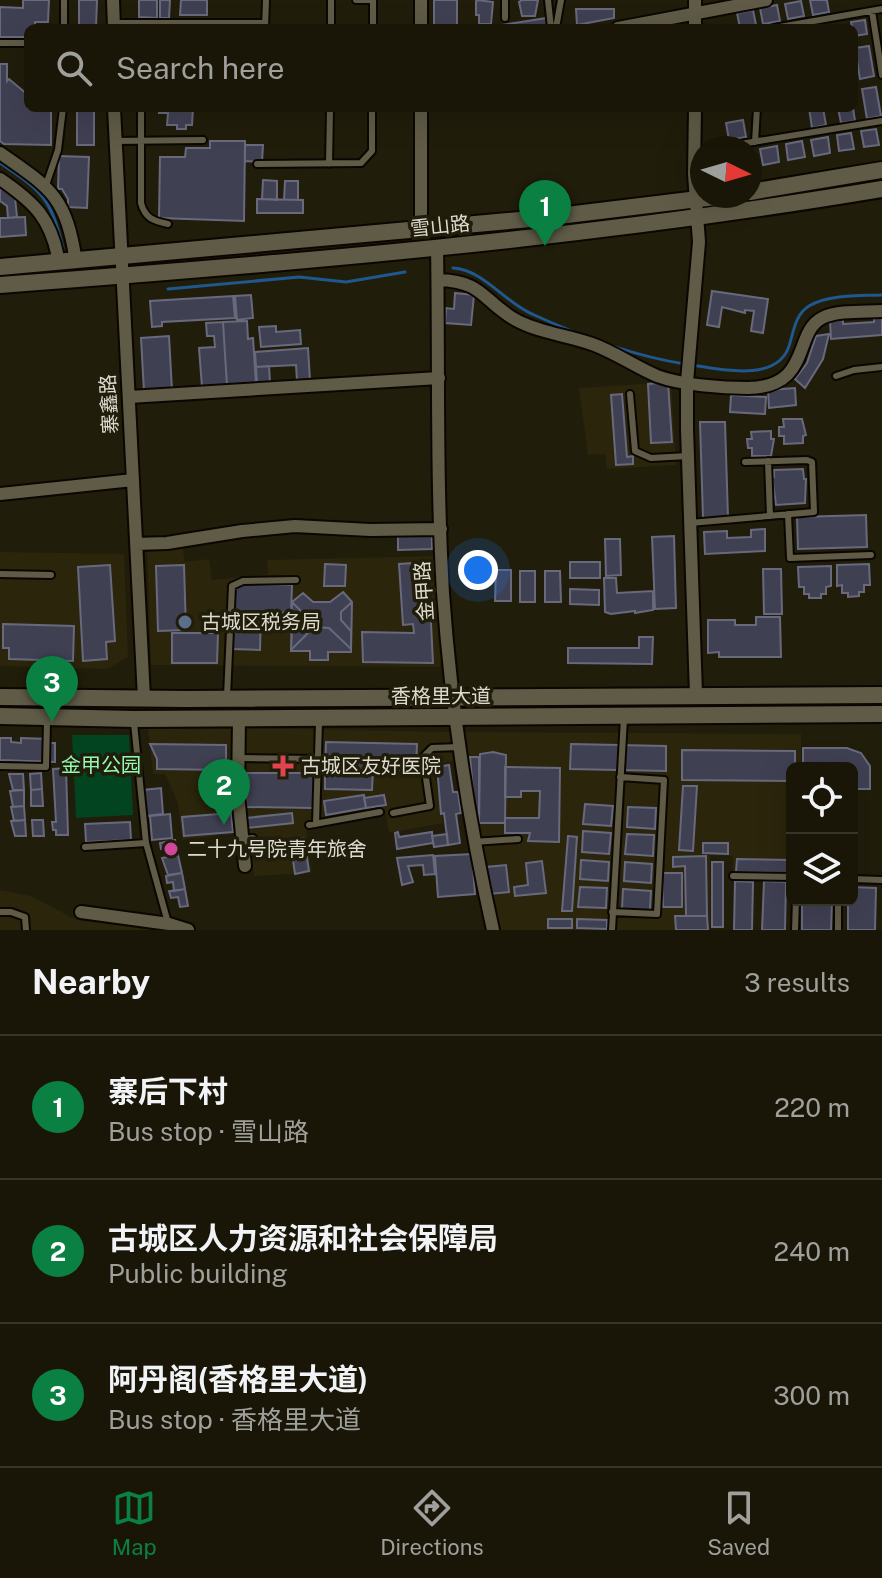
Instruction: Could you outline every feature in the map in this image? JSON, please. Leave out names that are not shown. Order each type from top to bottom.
[{"type":"main road","points":[[762,190],[882,170]]},
{"type":"main road","name":"雪山路","points":[[0,285],[437,246],[697,218],[882,189]]},
{"type":"main road","name":"雪山路","points":[[0,267],[122,258],[690,201]]},
{"type":"main road","name":"香格里大道","points":[[0,697],[882,695]]},
{"type":"main road","name":"香格里大道","points":[[0,716],[134,719],[882,714]]},
{"type":"street","points":[[113,0],[114,24]]},
{"type":"street","points":[[421,0],[421,24]]},
{"type":"street","points":[[632,24],[695,6],[766,0]]},
{"type":"street","name":"寨鑫路","points":[[114,112],[144,698]]},
{"type":"street","points":[[421,112],[421,229]]},
{"type":"street","points":[[695,112],[695,136]]},
{"type":"street","points":[[0,153],[46,185],[61,205],[72,238],[67,262]]},
{"type":"street","points":[[0,179],[27,197],[43,216],[67,262]]},
{"type":"street","points":[[696,208],[697,288],[687,382],[696,694]]},
{"type":"street","name":"金甲路","points":[[437,246],[443,591],[453,696],[473,842],[493,930]]},
{"type":"street","points":[[438,280],[475,286],[513,319],[596,345],[655,375],[687,382],[747,388],[786,377],[817,321],[831,315],[882,311]]},
{"type":"street","points":[[129,397],[439,378]]},
{"type":"street","points":[[0,494],[133,480]]},
{"type":"street","points":[[136,544],[167,543],[295,526],[370,530],[441,529]]},
{"type":"street","points":[[239,718],[238,794],[245,866]]},
{"type":"street","points":[[81,912],[188,930]]},
{"type":"lane","points":[[64,0],[64,24]]},
{"type":"lane","points":[[265,24],[266,0]]},
{"type":"lane","points":[[331,0],[331,24]]},
{"type":"lane","points":[[356,0],[373,0],[373,24]]},
{"type":"lane","points":[[505,0],[505,18]]},
{"type":"lane","points":[[548,0],[553,24]]},
{"type":"lane","points":[[555,24],[561,0]]},
{"type":"lane","points":[[797,24],[882,9]]},
{"type":"lane","points":[[872,11],[882,75]]},
{"type":"lane","points":[[0,43],[24,43]]},
{"type":"lane","points":[[46,185],[58,150],[63,112]]},
{"type":"lane","points":[[141,112],[142,208],[151,220],[168,224]]},
{"type":"lane","points":[[329,164],[330,112]]},
{"type":"lane","points":[[257,164],[361,163],[372,151],[372,112]]},
{"type":"lane","points":[[755,136],[757,112]]},
{"type":"lane","points":[[762,141],[882,121]]},
{"type":"lane","points":[[114,141],[203,140]]},
{"type":"lane","points":[[836,376],[854,370],[882,367]]},
{"type":"lane","points":[[630,394],[635,451],[651,458],[688,456]]},
{"type":"lane","points":[[768,461],[770,516]]},
{"type":"lane","points":[[690,523],[814,512],[812,462],[745,462]]},
{"type":"lane","points":[[788,514],[790,558],[871,555]]},
{"type":"lane","points":[[0,574],[51,575]]},
{"type":"lane","points":[[227,698],[232,586],[243,581],[296,580]]},
{"type":"lane","points":[[612,930],[624,715]]},
{"type":"lane","points":[[0,766],[46,767],[47,717]]},
{"type":"lane","points":[[319,717],[313,825],[380,812]]},
{"type":"lane","points":[[134,719],[146,843],[169,927]]},
{"type":"lane","points":[[393,813],[430,806],[423,757],[432,748],[460,747]]},
{"type":"lane","points":[[238,758],[318,759]]},
{"type":"lane","points":[[612,912],[657,914],[664,780],[620,777]]},
{"type":"lane","points":[[242,839],[253,838],[260,846],[285,843]]},
{"type":"lane","points":[[473,842],[518,839]]},
{"type":"lane","points":[[85,847],[146,843]]},
{"type":"lane","points":[[733,876],[786,877]]},
{"type":"lane","points":[[858,879],[882,880]]},
{"type":"lane","points":[[795,930],[796,906]]},
{"type":"lane","points":[[838,906],[838,930]]},
{"type":"lane","points":[[0,912],[25,917],[26,930]]},
{"type":"shaded area","points":[[671,382],[676,465],[607,469],[605,454],[588,455],[579,388]]},
{"type":"shaded area","points":[[182,545],[185,562],[209,559],[212,580],[268,574],[267,560],[436,556],[442,657],[439,667],[151,665],[147,550]]},
{"type":"shaded area","points":[[0,552],[124,554],[128,657],[107,669],[0,666]]},
{"type":"shaded area","points":[[148,728],[232,729],[231,770],[237,833],[182,840],[178,803],[165,774],[153,774]]},
{"type":"shaded area","points":[[244,728],[450,732],[454,761],[433,765],[443,823],[389,833],[385,809],[305,822],[312,873],[254,876],[243,802]]},
{"type":"shaded area","points":[[464,732],[801,734],[801,762],[786,762],[786,874],[733,873],[733,856],[710,855],[710,930],[497,930],[474,816]]},
{"type":"shaded area","points":[[0,890],[31,896],[77,920],[153,930],[0,930]]},
{"type":"green space","name":"金甲公园","points":[[72,735],[129,735],[133,815],[76,818]]},
{"type":"building","points":[[23,0],[49,0],[48,22],[24,24],[24,37],[0,37],[0,7],[23,8]]},
{"type":"building","points":[[79,0],[97,0],[96,24],[79,24]]},
{"type":"building","points":[[139,0],[157,0],[157,18],[139,17]]},
{"type":"building","points":[[160,0],[170,0],[169,18],[160,18]]},
{"type":"building","points":[[181,0],[207,0],[207,15],[180,15]]},
{"type":"building","points":[[434,0],[457,0],[457,24],[434,24]]},
{"type":"building","points":[[478,0],[493,2],[491,24],[479,24],[479,15],[476,15]]},
{"type":"building","points":[[538,0],[535,16],[522,16],[519,2]]},
{"type":"building","points":[[810,0],[827,0],[829,12],[813,15]]},
{"type":"building","points":[[801,1],[804,16],[788,19],[785,4]]},
{"type":"building","points":[[777,5],[780,21],[763,24],[760,8]]},
{"type":"building","points":[[576,9],[614,9],[614,18],[577,24]]},
{"type":"building","points":[[753,10],[756,24],[739,24],[737,13]]},
{"type":"building","points":[[547,18],[548,24],[508,24]]},
{"type":"building","points":[[865,20],[867,34],[858,35],[858,24],[851,22]]},
{"type":"building","points":[[869,46],[874,76],[860,79],[858,48]]},
{"type":"building","points":[[0,64],[7,64],[7,81],[9,79],[24,92],[24,112],[51,112],[51,145],[4,144],[0,141]]},
{"type":"building","points":[[876,87],[881,116],[867,119],[862,89]]},
{"type":"building","points":[[77,112],[94,112],[94,145],[77,145]]},
{"type":"building","points":[[193,112],[192,125],[177,129],[177,125],[167,125],[168,113],[159,113]]},
{"type":"building","points":[[810,112],[824,112],[826,125],[812,128]]},
{"type":"building","points":[[839,112],[854,112],[855,121],[841,123]]},
{"type":"building","points":[[743,120],[746,136],[728,136],[726,123]]},
{"type":"building","points":[[876,129],[879,145],[864,147],[861,131]]},
{"type":"building","points":[[851,133],[854,149],[839,151],[837,135]]},
{"type":"building","points":[[828,137],[830,153],[814,156],[811,140]]},
{"type":"building","points":[[210,141],[245,141],[244,221],[159,218],[160,157],[185,157],[186,148],[210,148]]},
{"type":"building","points":[[802,141],[805,157],[788,160],[786,144]]},
{"type":"building","points":[[245,145],[263,145],[262,162],[245,161]]},
{"type":"building","points":[[777,146],[779,162],[763,165],[762,149]]},
{"type":"building","points":[[59,156],[89,157],[87,208],[68,207],[68,199],[62,189],[58,189]]},
{"type":"building","points":[[263,180],[277,181],[277,200],[262,199]]},
{"type":"building","points":[[285,181],[298,181],[298,200],[284,200]]},
{"type":"building","points":[[0,188],[15,197],[17,217],[8,218],[7,206],[0,201]]},
{"type":"building","points":[[257,199],[303,200],[303,213],[257,213]]},
{"type":"building","points":[[25,217],[26,235],[0,237],[0,218]]},
{"type":"building","points":[[712,291],[768,299],[763,333],[751,331],[754,311],[745,310],[745,313],[722,307],[719,327],[707,325]]},
{"type":"building","points":[[455,293],[474,295],[471,325],[445,323],[446,308],[454,309]]},
{"type":"building","points":[[251,295],[253,318],[237,320],[235,296]]},
{"type":"building","points":[[233,296],[235,318],[162,322],[162,326],[152,327],[150,301]]},
{"type":"building","points":[[882,317],[882,335],[831,339],[830,321],[843,320],[843,324],[874,322],[874,318]]},
{"type":"building","points":[[247,321],[248,339],[253,338],[256,384],[227,386],[223,322]]},
{"type":"building","points":[[223,322],[227,386],[202,387],[199,348],[215,347],[214,336],[207,336],[206,323]]},
{"type":"building","points":[[276,326],[276,332],[300,330],[301,344],[261,347],[259,327]]},
{"type":"building","points":[[829,334],[823,359],[805,388],[795,379],[807,363],[816,336]]},
{"type":"building","points":[[169,336],[172,390],[144,392],[141,338]]},
{"type":"building","points":[[308,348],[310,380],[297,381],[296,365],[256,367],[255,352]]},
{"type":"building","points":[[269,366],[270,383],[257,383],[256,367]]},
{"type":"building","points":[[668,382],[672,442],[651,443],[648,384]]},
{"type":"building","points":[[795,388],[796,405],[769,408],[768,390]]},
{"type":"building","points":[[622,394],[627,457],[633,456],[633,464],[616,465],[611,395]]},
{"type":"building","points":[[731,395],[766,397],[765,414],[730,412]]},
{"type":"building","points":[[783,419],[802,419],[806,435],[803,436],[803,443],[784,444],[784,436],[779,436],[779,427],[784,427]]},
{"type":"building","points":[[700,422],[725,422],[728,517],[703,518]]},
{"type":"building","points":[[771,431],[771,439],[774,439],[771,456],[752,456],[747,439],[752,439],[751,432]]},
{"type":"building","points":[[803,469],[806,479],[805,503],[776,505],[774,470]]},
{"type":"building","points":[[866,515],[867,547],[798,549],[797,517]]},
{"type":"building","points":[[765,529],[765,551],[705,554],[704,532],[727,531],[727,538],[751,537],[751,530]]},
{"type":"building","points":[[398,532],[432,532],[432,549],[398,550]]},
{"type":"building","points":[[674,536],[676,608],[655,609],[652,537]]},
{"type":"building","points":[[605,539],[620,539],[621,575],[606,576]]},
{"type":"building","points":[[428,562],[433,663],[363,662],[362,632],[414,633],[413,624],[403,625],[399,564]]},
{"type":"building","points":[[570,562],[600,562],[600,578],[570,578]]},
{"type":"building","points":[[325,564],[346,565],[345,586],[324,586]]},
{"type":"building","points":[[869,564],[870,585],[864,585],[864,592],[848,597],[848,593],[842,593],[842,585],[837,586],[837,565]]},
{"type":"building","points":[[110,565],[115,641],[106,642],[107,659],[83,661],[78,567]]},
{"type":"building","points":[[184,565],[186,630],[158,631],[156,566]]},
{"type":"building","points":[[831,566],[831,586],[826,587],[826,594],[821,594],[821,598],[809,598],[809,594],[804,594],[804,587],[799,587],[798,567]]},
{"type":"building","points":[[763,569],[781,569],[782,614],[764,614]]},
{"type":"building","points":[[496,570],[511,570],[511,601],[495,601]]},
{"type":"building","points":[[520,571],[535,571],[535,602],[520,602]]},
{"type":"building","points":[[545,571],[560,571],[561,602],[545,602]]},
{"type":"building","points":[[604,578],[616,578],[617,593],[653,591],[653,610],[605,612]]},
{"type":"building","points":[[242,584],[292,585],[291,613],[261,612],[260,650],[233,649],[234,590]]},
{"type":"building","points":[[570,589],[599,590],[599,605],[570,604]]},
{"type":"building","points":[[343,592],[352,602],[351,652],[328,652],[328,660],[310,660],[310,651],[291,651],[292,602],[303,593],[313,602],[330,602]]},
{"type":"building","points":[[343,592],[352,602],[341,612],[341,620],[351,631],[351,649],[329,628],[314,627],[291,650],[292,630],[303,619],[303,613],[292,602],[303,593],[313,602],[330,602]]},
{"type":"building","points":[[756,617],[780,617],[781,657],[719,657],[719,652],[708,653],[708,620],[735,620],[735,625],[756,625]]},
{"type":"building","points":[[3,624],[74,626],[73,661],[9,659],[9,648],[3,648]]},
{"type":"building","points":[[172,633],[218,633],[217,663],[172,663]]},
{"type":"building","points":[[639,637],[653,637],[652,664],[568,663],[568,648],[639,648]]},
{"type":"building","points":[[0,738],[11,738],[11,742],[21,743],[21,738],[50,739],[50,743],[55,743],[55,762],[0,760]]},
{"type":"building","points":[[326,742],[417,744],[416,771],[325,768]]},
{"type":"building","points":[[150,744],[226,745],[226,770],[157,769],[157,759]]},
{"type":"building","points":[[571,744],[666,746],[666,771],[570,769]]},
{"type":"building","points":[[803,748],[847,748],[861,753],[870,766],[870,789],[858,789],[858,762],[803,762]]},
{"type":"building","points":[[682,750],[795,751],[795,762],[786,762],[786,781],[682,780]]},
{"type":"building","points":[[493,752],[506,755],[505,823],[479,823],[480,754]]},
{"type":"building","points":[[470,757],[479,757],[479,813],[475,813]]},
{"type":"building","points":[[449,765],[453,792],[458,792],[461,813],[456,814],[460,843],[448,845],[444,813],[441,814],[437,767]]},
{"type":"building","points":[[505,767],[560,768],[559,842],[528,841],[530,833],[505,833],[505,818],[539,818],[540,791],[521,791],[521,797],[505,797]]},
{"type":"building","points":[[66,768],[68,835],[56,835],[52,822],[56,822],[53,769]]},
{"type":"building","points":[[325,768],[373,770],[372,790],[325,789]]},
{"type":"building","points":[[41,773],[42,789],[31,790],[30,774]]},
{"type":"building","points":[[247,773],[314,773],[313,808],[246,807]]},
{"type":"building","points":[[9,774],[23,774],[24,790],[13,790]]},
{"type":"building","points":[[218,779],[231,779],[230,809],[217,808]]},
{"type":"building","points":[[683,786],[697,786],[693,851],[679,850]]},
{"type":"building","points":[[161,788],[163,814],[145,816],[143,790]]},
{"type":"building","points":[[42,789],[43,806],[31,806],[31,790]]},
{"type":"building","points":[[24,790],[24,806],[13,807],[10,791]]},
{"type":"building","points":[[364,795],[366,808],[326,815],[324,801]]},
{"type":"building","points":[[384,795],[386,805],[366,808],[364,798]]},
{"type":"building","points":[[585,804],[613,806],[611,826],[583,824]]},
{"type":"building","points":[[24,806],[25,820],[14,821],[11,807]]},
{"type":"building","points":[[628,807],[656,808],[655,829],[627,827]]},
{"type":"building","points":[[231,813],[233,832],[184,836],[182,817]]},
{"type":"building","points":[[292,813],[293,823],[247,828],[246,818]]},
{"type":"building","points":[[170,814],[172,838],[152,840],[150,816]]},
{"type":"building","points":[[25,820],[26,836],[15,836],[11,821]]},
{"type":"building","points":[[32,820],[43,820],[44,836],[33,836]]},
{"type":"building","points":[[130,822],[131,840],[86,842],[85,824]]},
{"type":"building","points":[[583,831],[611,833],[609,854],[582,852]]},
{"type":"building","points":[[398,832],[399,837],[432,832],[433,843],[397,849],[395,833]]},
{"type":"building","points":[[447,834],[448,845],[434,847],[432,836]]},
{"type":"building","points":[[627,834],[654,835],[653,856],[625,854]]},
{"type":"building","points":[[568,836],[577,837],[572,911],[562,911]]},
{"type":"building","points":[[304,838],[309,871],[295,874],[290,840]]},
{"type":"building","points":[[175,840],[178,855],[168,857],[166,848],[161,849],[160,843]]},
{"type":"building","points":[[703,843],[728,843],[728,854],[703,853]]},
{"type":"building","points":[[472,854],[475,894],[438,897],[435,856]]},
{"type":"building","points":[[178,855],[182,873],[168,875],[162,858]]},
{"type":"building","points":[[433,855],[435,874],[424,875],[423,865],[408,866],[413,882],[402,885],[397,858]]},
{"type":"building","points":[[706,856],[707,916],[686,916],[685,866],[673,867],[673,857]]},
{"type":"building","points":[[737,859],[786,860],[786,873],[736,872]]},
{"type":"building","points":[[581,860],[609,862],[608,881],[580,879]]},
{"type":"building","points":[[542,861],[546,893],[515,896],[514,887],[528,885],[526,863]]},
{"type":"building","points":[[625,862],[652,864],[651,883],[624,881]]},
{"type":"building","points":[[712,862],[723,862],[723,927],[712,927]]},
{"type":"building","points":[[506,865],[509,892],[489,894],[486,867]]},
{"type":"building","points":[[182,873],[185,889],[174,891],[173,882],[167,883],[166,876]]},
{"type":"building","points":[[662,873],[682,873],[682,907],[663,907]]},
{"type":"building","points":[[735,881],[753,882],[752,930],[734,930]]},
{"type":"building","points":[[764,881],[786,882],[785,930],[762,930]]},
{"type":"building","points":[[580,887],[607,888],[606,908],[578,907]]},
{"type":"building","points":[[858,887],[876,888],[875,930],[848,930],[848,906],[858,906]]},
{"type":"building","points":[[185,889],[188,906],[180,907],[178,897],[171,898],[169,891]]},
{"type":"building","points":[[623,889],[651,891],[650,910],[622,909]]},
{"type":"building","points":[[802,906],[832,906],[831,930],[802,930]]},
{"type":"building","points":[[675,916],[707,916],[708,930],[676,930]]},
{"type":"building","points":[[548,919],[572,919],[572,928],[548,928]]},
{"type":"building","points":[[577,919],[607,920],[607,929],[577,928]]},
{"type":"waterway","points":[[0,163],[43,197],[54,217],[63,248]]},
{"type":"waterway","points":[[453,268],[474,274],[522,309],[569,330],[626,350],[685,364]]},
{"type":"waterway","points":[[168,289],[299,277],[346,282],[405,272]]},
{"type":"waterway","points":[[692,365],[734,371],[763,369],[784,356],[798,318],[809,306],[835,298],[882,295]]},
{"type":"place","name":"寨后下村","points":[[545,246]]},
{"type":"place","name":"古城区税务局","points":[[185,622]]},
{"type":"place","name":"阿丹阁(香格里大道)","points":[[52,722]]},
{"type":"place","name":"古城区友好医院","points":[[283,766]]},
{"type":"place","name":"古城区人力资源和社会保障局","points":[[224,825]]},
{"type":"place","name":"二十九号院青年旅舍","points":[[171,849]]}]
